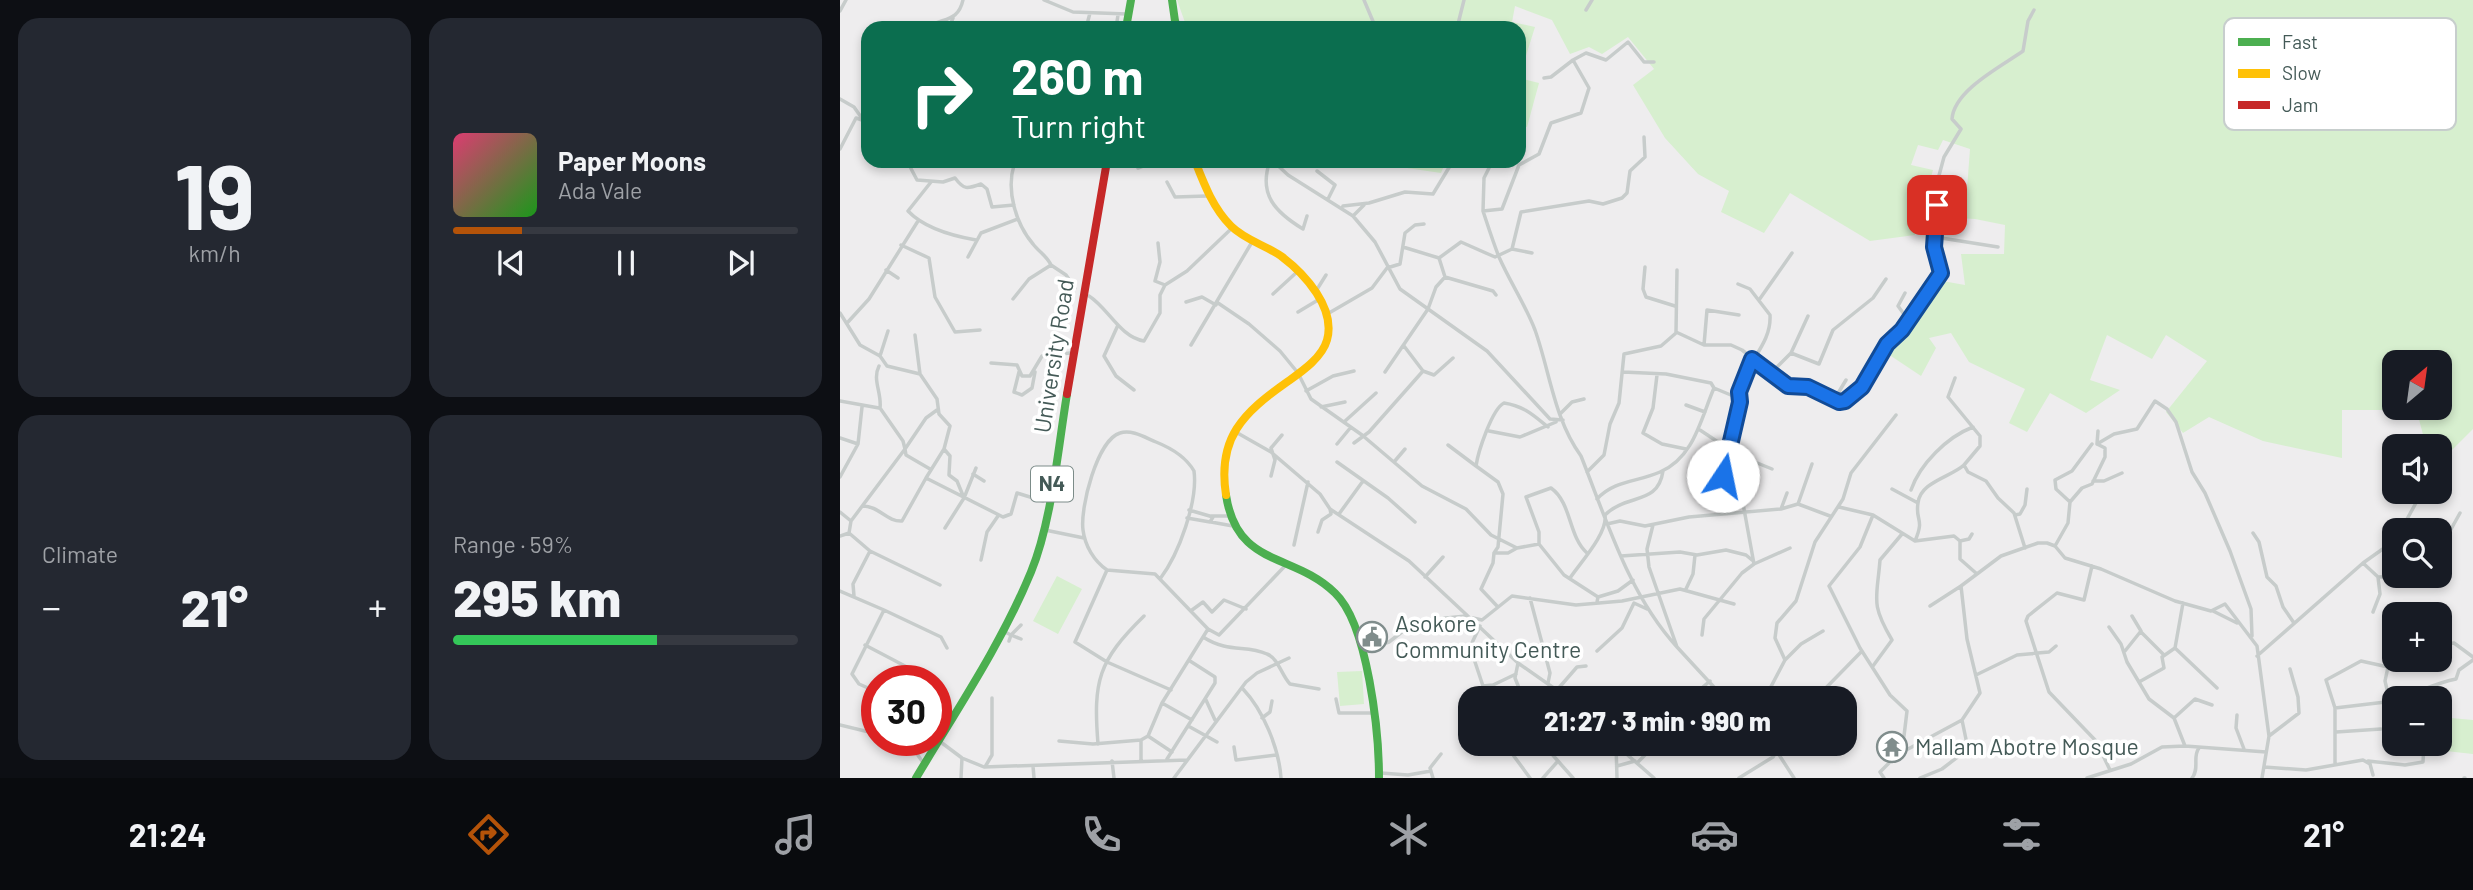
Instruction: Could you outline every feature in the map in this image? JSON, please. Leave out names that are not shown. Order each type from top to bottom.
[{"type":"main road","points":[[1128,21],[1133,0]]},
{"type":"main road","points":[[1129,21],[1133,0]]},
{"type":"main road","points":[[1172,0],[1176,18]]},
{"type":"main road","name":"University Road","points":[[952,714],[1007,633],[1032,570],[1043,530],[1070,353],[1103,168]]},
{"type":"main road","name":"University Road","points":[[952,710],[1013,603],[1034,549],[1043,501],[1050,482],[1103,168]]},
{"type":"main road","points":[[1198,168],[1208,195],[1233,228],[1280,255],[1297,272],[1327,314],[1330,336],[1319,358],[1251,407],[1232,430],[1222,466],[1230,518],[1255,552],[1336,593],[1353,620],[1362,651],[1373,713],[1379,775]]},
{"type":"main road","name":"University Road","points":[[909,778],[925,756]]},
{"type":"main road","name":"University Road","points":[[916,778],[922,761]]},
{"type":"street","points":[[840,11],[846,0]]},
{"type":"street","points":[[952,21],[961,10],[963,0]]},
{"type":"street","points":[[1044,0],[1064,10],[1129,14]]},
{"type":"street","points":[[1364,0],[1373,21]]},
{"type":"street","points":[[1459,21],[1464,0]]},
{"type":"street","points":[[1586,10],[1592,0]]},
{"type":"street","points":[[1676,332],[1703,345],[1731,345],[1788,386],[1808,387],[1834,400],[1845,401],[1862,387],[1887,344],[1909,321],[1941,273],[1934,247],[1934,194],[1944,157],[1961,128],[1952,119],[1953,111],[1983,76],[2023,51],[2027,25],[2034,10]]},
{"type":"street","points":[[1088,21],[1090,13]]},
{"type":"street","points":[[1117,21],[1118,15]]},
{"type":"street","points":[[945,21],[953,18]]},
{"type":"street","points":[[1544,78],[1551,77],[1586,53],[1606,60],[1628,42],[1644,62],[1654,62]]},
{"type":"street","points":[[1526,161],[1539,153],[1551,123],[1581,113],[1589,88],[1573,60]]},
{"type":"street","points":[[840,99],[854,107],[861,117],[851,123],[845,145],[840,149]]},
{"type":"street","points":[[1500,258],[1512,248],[1521,212],[1589,201],[1603,204],[1622,198],[1627,193],[1630,171],[1645,157],[1644,137]]},
{"type":"street","points":[[911,168],[924,191]]},
{"type":"street","points":[[1013,168],[1015,205],[1022,230],[1051,265],[1066,275],[1075,288]]},
{"type":"street","points":[[1271,168],[1266,195],[1271,203],[1303,229],[1307,216]]},
{"type":"street","points":[[1280,168],[1353,216],[1375,242],[1400,289],[1487,351],[1544,414],[1556,422]]},
{"type":"street","points":[[1341,206],[1365,204],[1405,192],[1433,194],[1449,168]]},
{"type":"street","points":[[1489,168],[1484,178],[1483,211],[1500,258],[1531,321],[1551,394],[1607,523],[1640,596],[1660,629],[1714,686]]},
{"type":"street","points":[[1483,211],[1502,209],[1518,168]]},
{"type":"street","points":[[1317,171],[1336,187],[1328,199]]},
{"type":"street","points":[[917,180],[943,182],[952,178],[964,188],[981,184],[987,189],[992,207],[1015,205]]},
{"type":"street","points":[[931,182],[908,211],[918,220],[951,236],[976,240]]},
{"type":"street","points":[[1167,183],[1175,197],[1208,195]]},
{"type":"street","points":[[1353,216],[1365,204]]},
{"type":"street","points":[[968,257],[976,240],[985,231],[1018,219]]},
{"type":"street","points":[[848,322],[869,299],[918,220]]},
{"type":"street","points":[[1327,314],[1371,288],[1387,268],[1400,264],[1407,230],[1424,223]]},
{"type":"street","points":[[1089,296],[1098,301],[1118,325],[1144,341],[1160,313],[1160,295],[1165,285],[1188,271],[1233,228]]},
{"type":"street","points":[[1935,237],[1997,247]]},
{"type":"street","points":[[1191,345],[1253,240]]},
{"type":"street","points":[[1439,258],[1461,242],[1500,258]]},
{"type":"street","points":[[1158,243],[1160,262],[1154,278],[1165,285]]},
{"type":"street","points":[[901,245],[929,258],[935,297],[955,332],[980,330]]},
{"type":"street","points":[[1403,247],[1439,258]]},
{"type":"street","points":[[1512,248],[1532,253]]},
{"type":"street","points":[[1759,300],[1792,253]]},
{"type":"street","points":[[1439,258],[1445,277]]},
{"type":"street","points":[[1013,299],[1028,279],[1051,265]]},
{"type":"street","points":[[1645,267],[1643,289],[1646,298],[1675,306]]},
{"type":"street","points":[[886,270],[898,278]]},
{"type":"street","points":[[1587,472],[1604,455],[1610,424],[1619,403],[1625,352],[1661,346],[1676,332],[1677,270]]},
{"type":"street","points":[[1273,295],[1297,272]]},
{"type":"street","points":[[1298,312],[1316,298],[1326,275]]},
{"type":"street","points":[[1445,277],[1493,291],[1496,295]]},
{"type":"street","points":[[1385,372],[1428,309],[1436,287],[1445,277]]},
{"type":"street","points":[[1791,353],[1819,364],[1833,330],[1873,298],[1886,279]]},
{"type":"street","points":[[1738,284],[1750,289],[1770,315],[1771,323],[1769,334],[1747,367],[1723,476],[1727,484],[1742,498],[1754,563]]},
{"type":"street","points":[[1905,293],[1898,306],[1909,321]]},
{"type":"street","points":[[1186,302],[1202,297],[1250,324],[1280,351],[1298,373],[1306,391],[1321,407],[1362,435],[1422,486],[1466,509],[1488,532],[1517,548]]},
{"type":"street","points":[[1703,345],[1707,310],[1739,315]]},
{"type":"street","points":[[840,313],[860,345],[880,356],[892,369],[920,374]]},
{"type":"street","points":[[1771,373],[1791,353],[1808,316]]},
{"type":"street","points":[[1118,325],[1104,356],[1116,376],[1134,390]]},
{"type":"street","points":[[880,356],[888,331]]},
{"type":"street","points":[[863,506],[870,506],[893,520],[902,521],[944,449],[950,426],[937,410],[937,399],[920,374],[915,335]]},
{"type":"street","points":[[1404,346],[1423,371],[1434,375],[1453,358]]},
{"type":"street","points":[[1019,372],[1014,392],[1022,396],[1032,388],[1042,356],[1070,353]]},
{"type":"street","points":[[992,363],[1017,365],[1022,376],[1030,376],[1036,370]]},
{"type":"street","points":[[879,366],[876,381],[881,395],[880,408],[904,441],[906,455],[930,469]]},
{"type":"street","points":[[1306,391],[1333,376],[1354,371]]},
{"type":"street","points":[[1354,443],[1369,432],[1423,371]]},
{"type":"street","points":[[1623,372],[1690,377],[1711,383],[1714,388],[1739,398]]},
{"type":"street","points":[[1657,374],[1653,408],[1643,432],[1662,444],[1686,449]]},
{"type":"street","points":[[1915,541],[1922,524],[1918,503],[1926,488],[1964,465],[1980,446],[1980,436],[1948,397],[1955,378]]},
{"type":"street","points":[[1834,400],[1846,380]]},
{"type":"street","points":[[1597,499],[1614,486],[1663,471],[1686,449],[1700,430],[1714,388]]},
{"type":"street","points":[[1344,422],[1376,393]]},
{"type":"street","points":[[1561,412],[1572,402],[1584,399]]},
{"type":"street","points":[[840,401],[862,407],[880,408]]},
{"type":"street","points":[[2094,444],[2114,434],[2137,429],[2155,401],[2167,409],[2176,422],[2192,472],[2205,493],[2234,560],[2250,609],[2252,638],[2269,736],[2262,778]]},
{"type":"street","points":[[1321,407],[1345,402]]},
{"type":"street","points":[[1476,466],[1481,441],[1489,431],[1495,412],[1504,403],[1527,410],[1548,427]]},
{"type":"street","points":[[1686,405],[1705,412]]},
{"type":"street","points":[[840,477],[858,444],[862,407]]},
{"type":"street","points":[[849,533],[851,521],[926,418],[937,410]]},
{"type":"street","points":[[1785,660],[1779,650],[1776,627],[1796,601],[1815,542],[1830,516],[1839,507],[1851,473],[1896,415]]},
{"type":"street","points":[[1489,431],[1520,437],[1563,420]]},
{"type":"street","points":[[1337,444],[1351,427]]},
{"type":"street","points":[[1911,490],[1921,467],[1957,434],[1973,427]]},
{"type":"street","points":[[1232,430],[1271,452],[1308,482],[1330,509],[1409,561],[1518,663],[1551,686]]},
{"type":"street","points":[[1700,430],[1728,449],[1772,469]]},
{"type":"street","points":[[2070,502],[2056,489],[2055,480],[2072,471],[2094,444],[2098,431]]},
{"type":"street","points":[[1160,579],[1177,549],[1196,489],[1191,464],[1171,448],[1135,433],[1121,433],[1110,440],[1094,467],[1082,526],[1084,538],[1097,563],[1107,570],[1149,572],[1160,579],[1208,629],[1219,635]]},
{"type":"street","points":[[1271,476],[1275,460],[1271,452],[1272,445],[1282,435]]},
{"type":"street","points":[[840,438],[858,444]]},
{"type":"street","points":[[2054,546],[2068,523],[2070,502],[2094,481],[2106,452],[2094,444]]},
{"type":"street","points":[[1448,445],[1498,482],[1503,494],[1498,547],[1480,589],[1497,606]]},
{"type":"street","points":[[944,449],[950,456],[949,475],[957,481],[964,498]]},
{"type":"street","points":[[1394,461],[1405,449]]},
{"type":"street","points":[[1337,462],[1415,522]]},
{"type":"street","points":[[1798,504],[1812,464]]},
{"type":"street","points":[[1964,465],[1968,472],[1986,481],[2015,515],[2025,548]]},
{"type":"street","points":[[945,528],[964,498],[976,468]]},
{"type":"street","points":[[1570,579],[1598,541],[1607,523],[1605,514],[1617,505],[1654,493],[1661,486],[1663,471]]},
{"type":"street","points":[[2094,481],[2104,481],[2122,473]]},
{"type":"street","points":[[973,474],[984,481]]},
{"type":"street","points":[[926,478],[998,516],[1007,518],[1017,494],[1043,501]]},
{"type":"street","points":[[1339,514],[1363,481]]},
{"type":"street","points":[[1294,545],[1308,482]]},
{"type":"street","points":[[1587,553],[1578,545],[1570,517],[1559,495],[1551,488],[1526,497],[1539,532],[1539,544],[1553,564],[1597,600]]},
{"type":"street","points":[[1892,489],[1918,503]]},
{"type":"street","points":[[2015,515],[2020,514],[2025,505],[2027,489]]},
{"type":"street","points":[[1780,509],[1787,493]]},
{"type":"street","points":[[1607,523],[1620,521],[1653,525],[1689,517],[1780,509],[1798,504],[1830,516]]},
{"type":"street","points":[[1839,507],[1873,515],[1915,541],[1924,542],[1943,536],[1954,536],[1960,541]]},
{"type":"street","points":[[1318,532],[1322,520],[1331,514],[1330,509]]},
{"type":"street","points":[[1189,510],[1230,518]]},
{"type":"street","points":[[840,512],[851,521]]},
{"type":"street","points":[[2452,527],[2460,513]]},
{"type":"street","points":[[1218,515],[1230,518]]},
{"type":"street","points":[[1218,515],[1219,524]]},
{"type":"street","points":[[1873,515],[1854,557],[1829,583],[1847,627],[1890,695],[1907,710],[1904,736],[1897,755]]},
{"type":"street","points":[[981,560],[987,532],[998,516]]},
{"type":"street","points":[[1211,516],[1211,522]]},
{"type":"street","points":[[1187,518],[1219,524],[1230,518]]},
{"type":"street","points":[[1653,525],[1648,555],[1656,593],[1677,647]]},
{"type":"street","points":[[1043,530],[1084,538]]},
{"type":"street","points":[[840,536],[849,533]]},
{"type":"street","points":[[849,533],[870,551],[940,584]]},
{"type":"street","points":[[2253,533],[2259,542],[2267,577],[2276,586],[2283,607],[2294,624]]},
{"type":"street","points":[[1873,666],[1892,640],[1881,625],[1874,600],[1880,585],[1880,560],[1902,534]]},
{"type":"street","points":[[1960,541],[1969,539],[1972,534]]},
{"type":"street","points":[[1960,541],[1959,559],[1977,574]]},
{"type":"street","points":[[1930,607],[2001,556],[2038,543],[2054,546],[2065,558],[2211,611],[2238,624]]},
{"type":"street","points":[[1494,553],[1508,553],[1517,548],[1539,544]]},
{"type":"street","points":[[1702,635],[1704,619],[1754,563],[1790,548]]},
{"type":"street","points":[[1621,555],[1680,552],[1695,555],[1726,550],[1746,555],[1754,563]]},
{"type":"street","points":[[2257,656],[2382,550]]},
{"type":"street","points":[[854,596],[853,584],[870,551]]},
{"type":"street","points":[[1686,590],[1693,574],[1695,555]]},
{"type":"street","points":[[1425,578],[1443,557]]},
{"type":"street","points":[[2363,563],[2378,577],[2380,594],[2373,612]]},
{"type":"street","points":[[1214,644],[1219,635],[1247,609],[1284,566]]},
{"type":"street","points":[[2092,566],[2084,600],[2057,593],[2028,616],[2026,621],[2049,691],[2096,741],[2110,770]]},
{"type":"street","points":[[1107,570],[1075,642],[1107,662],[1171,690]]},
{"type":"street","points":[[2378,577],[2382,577]]},
{"type":"street","points":[[1597,600],[1618,591],[1633,580]]},
{"type":"street","points":[[1884,778],[1882,768],[1897,755],[1962,720],[1980,693],[1967,639],[1961,586]]},
{"type":"street","points":[[1362,651],[1390,642],[1416,621],[1468,615],[1482,620],[1512,596],[1561,605],[1686,590],[1734,604]]},
{"type":"street","points":[[840,591],[941,637],[947,643],[947,648]]},
{"type":"street","points":[[1530,598],[1550,673],[1548,684]]},
{"type":"street","points":[[1191,611],[1203,602],[1212,612],[1224,600],[1247,609]]},
{"type":"street","points":[[1597,651],[1622,628],[1634,603],[1649,610]]},
{"type":"street","points":[[2164,655],[2175,648],[2183,603]]},
{"type":"street","points":[[2211,611],[2225,604],[2238,624],[2252,638]]},
{"type":"street","points":[[861,683],[853,678],[865,645],[884,610]]},
{"type":"street","points":[[2132,616],[2141,631],[2164,655],[2164,668],[2139,682]]},
{"type":"street","points":[[1098,744],[1097,693],[1100,674],[1144,617]]},
{"type":"street","points":[[1007,633],[1021,625]]},
{"type":"street","points":[[1480,626],[1470,647],[1483,686],[1493,685],[1516,674]]},
{"type":"street","points":[[2109,627],[2155,706],[2174,718],[2185,746]]},
{"type":"street","points":[[1059,741],[1098,744],[1141,740],[1147,736],[1162,703],[1208,629]]},
{"type":"street","points":[[1771,686],[1792,651],[1823,631]]},
{"type":"street","points":[[2125,651],[2141,631]]},
{"type":"street","points":[[1007,633],[1021,639]]},
{"type":"street","points":[[1007,633],[1009,641]]},
{"type":"street","points":[[1203,637],[1232,650],[1266,653],[1290,684],[1319,689]]},
{"type":"street","points":[[2430,686],[2435,682],[2456,679],[2459,670],[2473,658],[2452,644]]},
{"type":"street","points":[[865,645],[903,665]]},
{"type":"street","points":[[1976,674],[2017,656],[2049,652],[2056,646]]},
{"type":"street","points":[[2175,648],[2217,688]]},
{"type":"street","points":[[1828,686],[1862,651]]},
{"type":"street","points":[[1174,778],[1206,737],[1215,720],[1251,677],[1289,658]]},
{"type":"street","points":[[1167,759],[1190,727],[1216,679],[1189,660]]},
{"type":"street","points":[[2335,763],[2335,708],[2326,680],[2361,660],[2382,665]]},
{"type":"street","points":[[1518,663],[1516,674],[1520,686]]},
{"type":"street","points":[[1560,686],[1577,667],[1586,666]]},
{"type":"street","points":[[2269,736],[2299,713],[2298,697],[2290,669]]},
{"type":"street","points":[[1704,686],[1710,681]]},
{"type":"street","points":[[1242,689],[1254,701],[1262,718],[1276,755],[1281,778]]},
{"type":"street","points":[[984,767],[992,755],[992,698]]},
{"type":"street","points":[[1336,699],[1340,713],[1373,713]]},
{"type":"street","points":[[2174,718],[2195,699],[2212,705]]},
{"type":"street","points":[[1206,700],[1215,720]]},
{"type":"street","points":[[1262,718],[1270,712],[1272,701]]},
{"type":"street","points":[[1162,703],[1192,720]]},
{"type":"street","points":[[2335,708],[2382,703]]},
{"type":"street","points":[[2237,715],[2236,727],[2244,749]]},
{"type":"street","points":[[1920,778],[1942,769],[1968,749],[1962,720]]},
{"type":"street","points":[[840,725],[861,730]]},
{"type":"street","points":[[1190,727],[1217,742]]},
{"type":"street","points":[[2336,732],[2381,729]]},
{"type":"street","points":[[1147,736],[1172,752]]},
{"type":"street","points":[[1141,740],[1141,760]]},
{"type":"street","points":[[2087,778],[2131,764],[2162,747],[2185,746],[2266,752]]},
{"type":"street","points":[[1234,747],[1236,760],[1276,755]]},
{"type":"street","points":[[2192,778],[2197,771],[2196,757],[2200,747]]},
{"type":"street","points":[[952,750],[962,758],[984,767],[1187,760]]},
{"type":"street","points":[[1433,778],[1431,771],[1441,754]]},
{"type":"street","points":[[918,756],[922,761]]},
{"type":"street","points":[[1511,756],[1530,778]]},
{"type":"street","points":[[1554,756],[1573,778]]},
{"type":"street","points":[[1616,756],[1617,778]]},
{"type":"street","points":[[1630,756],[1654,778]]},
{"type":"street","points":[[1617,766],[1637,762],[1643,756]]},
{"type":"street","points":[[1740,778],[1771,756]]},
{"type":"street","points":[[1780,756],[1794,778]]},
{"type":"street","points":[[2264,767],[2306,770],[2363,760],[2406,765],[2423,762],[2423,756]]},
{"type":"street","points":[[961,778],[962,758]]},
{"type":"street","points":[[2363,760],[2370,764],[2373,775]]},
{"type":"street","points":[[1112,761],[1114,778]]},
{"type":"street","points":[[1543,778],[1558,761]]},
{"type":"street","points":[[1033,766],[1034,778]]},
{"type":"street","points":[[1379,775],[1408,775],[1431,771]]},
{"type":"green space","points":[[1177,0],[2473,0],[2473,429],[2452,450],[2452,434],[2423,434],[2419,420],[2452,420],[2452,350],[2382,350],[2382,410],[2342,410],[2342,458],[2263,441],[2209,417],[2183,433],[2166,412],[2207,361],[2166,335],[2152,359],[2107,335],[2090,380],[2120,390],[2086,413],[2050,393],[2027,432],[2009,423],[2025,389],[1969,362],[1951,333],[1929,338],[1936,348],[1921,376],[1882,350],[1914,315],[1937,280],[1965,285],[1961,254],[2004,254],[2005,225],[1975,219],[1939,217],[1944,185],[1967,189],[1970,149],[1943,140],[1938,150],[1918,145],[1911,165],[1933,170],[1928,187],[1907,187],[1908,199],[1928,202],[1928,218],[1914,218],[1915,235],[1870,241],[1790,193],[1764,233],[1721,212],[1729,191],[1698,174],[1665,138],[1633,85],[1654,69],[1628,37],[1602,54],[1589,47],[1570,54],[1552,20],[1515,6],[1512,21],[1184,21]]},
{"type":"green space","points":[[1526,25],[1535,27],[1526,56]]},
{"type":"green space","points":[[1526,80],[1539,83],[1526,127]]},
{"type":"green space","points":[[1407,168],[1443,168],[1441,173]]},
{"type":"green space","points":[[1057,576],[1082,589],[1058,634],[1033,621]]},
{"type":"green space","points":[[1362,671],[1364,704],[1340,706],[1337,672]]},
{"type":"green space","points":[[2452,718],[2473,720],[2473,754],[2452,752]]},
{"type":"traffic: fast","points":[[1127,21],[1131,0]]},
{"type":"traffic: fast","points":[[1172,0],[1175,21]]},
{"type":"traffic: fast","points":[[916,778],[992,652],[1031,572],[1049,508],[1067,394]]},
{"type":"traffic: fast","points":[[1226,495],[1232,518],[1242,535],[1254,547],[1319,580],[1335,593],[1346,608],[1356,629],[1369,680],[1377,734],[1379,778]]},
{"type":"traffic: slow","points":[[1198,168],[1225,219],[1237,231],[1281,256],[1300,272],[1323,304],[1329,328],[1327,340],[1316,359],[1271,393],[1246,416],[1237,429],[1226,458],[1226,495]]},
{"type":"traffic: jam","points":[[1067,394],[1106,168]]},
{"type":"place","name":"Asokore Community Centre","points":[[1372,637]]},
{"type":"place","name":"Mallam Abotre Mosque","points":[[1892,747]]},
{"type":"route","points":[[1723,476],[1724,462],[1740,402],[1739,392],[1752,359],[1788,386],[1808,387],[1839,402],[1845,401],[1862,387],[1887,344],[1902,330],[1941,273],[1934,247],[1937,205]]}]
